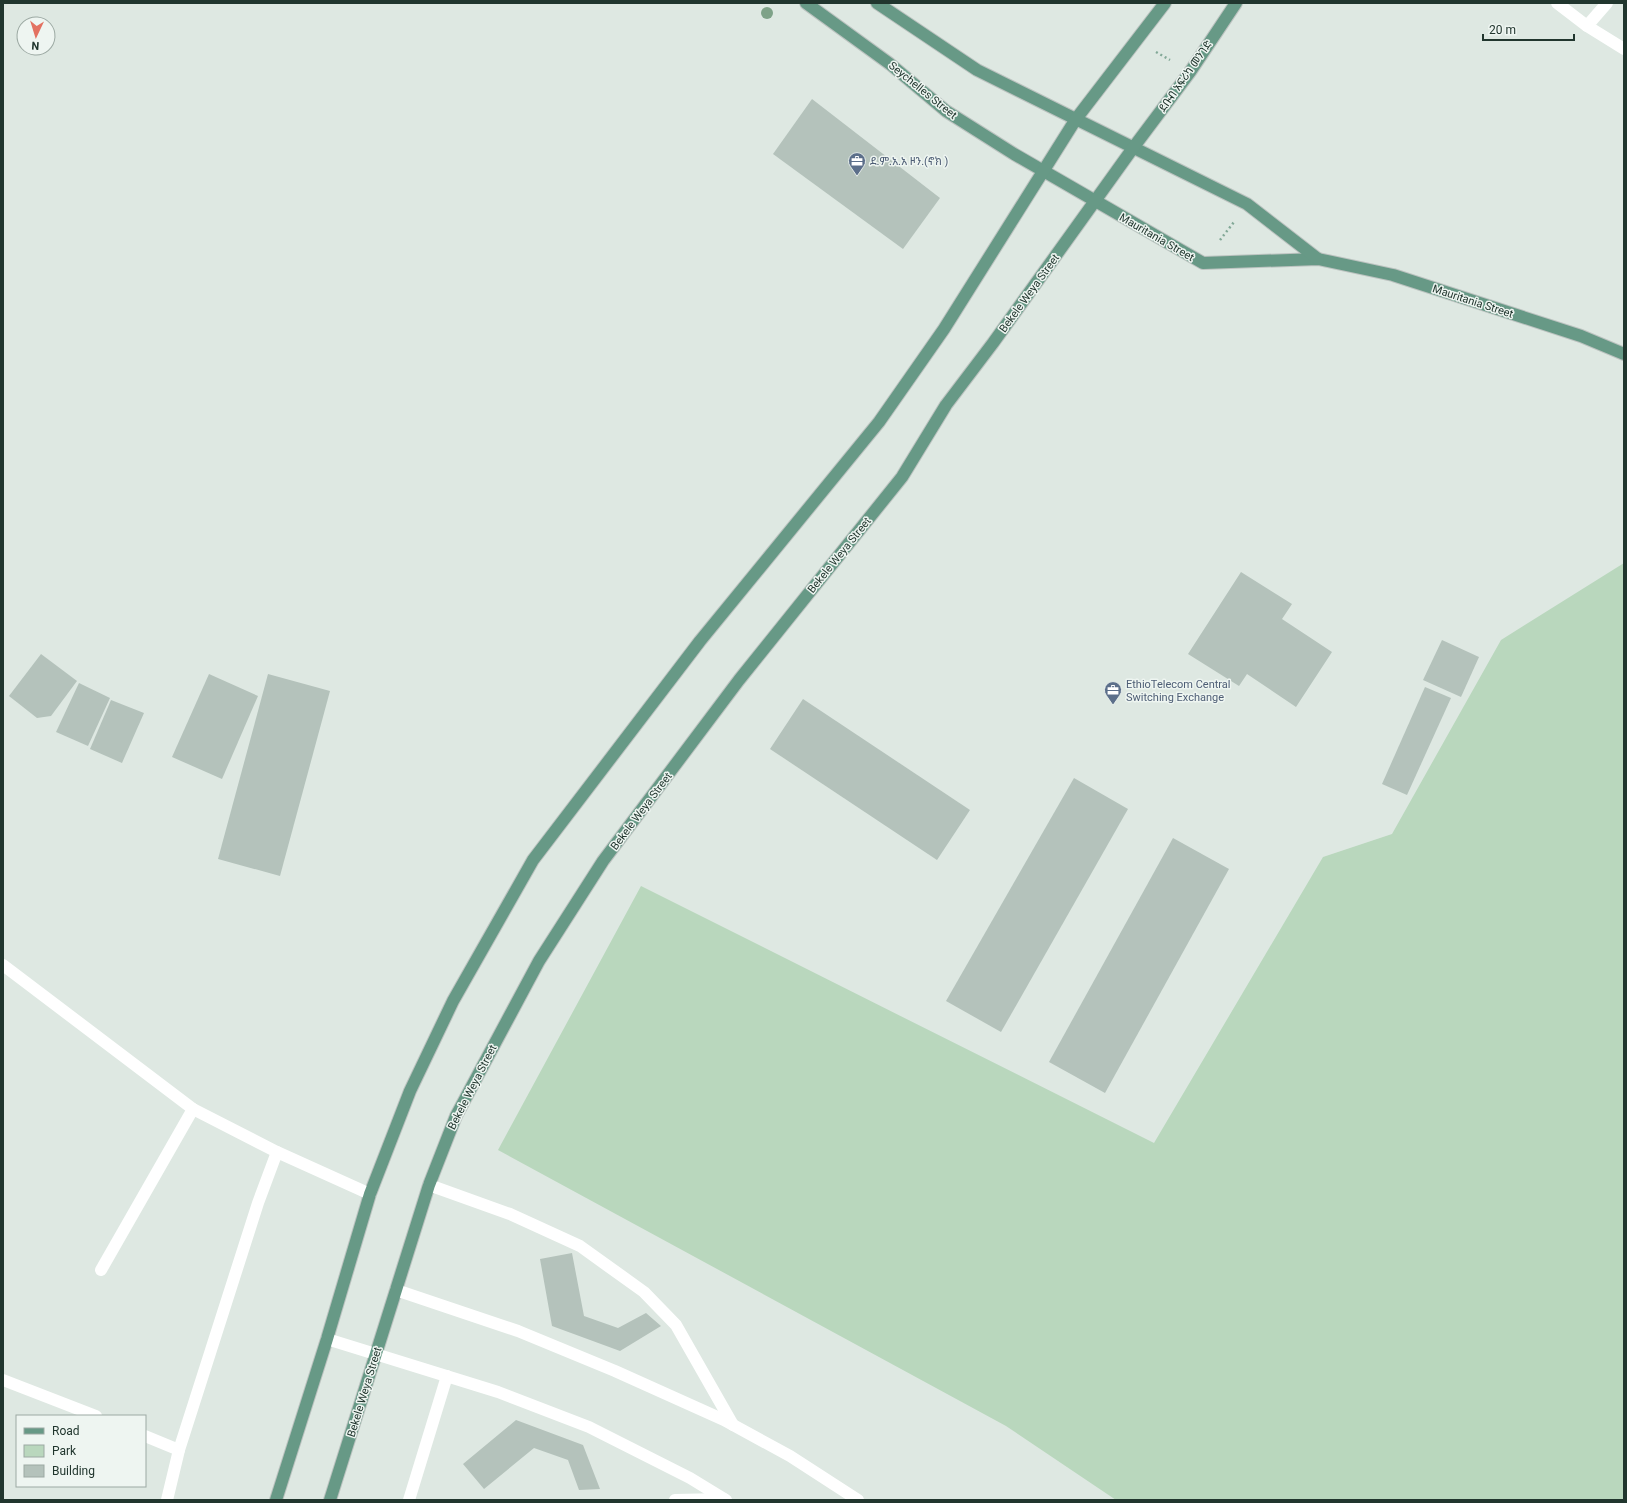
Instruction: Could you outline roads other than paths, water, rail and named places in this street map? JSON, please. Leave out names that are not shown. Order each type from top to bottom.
[{"type":"main road","name":"Seychelles Street","points":[[806,3],[890,64],[946,111],[1095,201]]},
{"type":"main road","points":[[877,3],[977,70],[1076,119]]},
{"type":"main road","points":[[276,1500],[328,1339],[370,1194],[410,1090],[453,1001],[534,860],[700,641],[878,422],[944,329],[1076,119],[1165,3]]},
{"type":"main road","name":"ደቡብ አፍሪካ መንገድ","points":[[1095,201],[1190,72],[1236,3]]},
{"type":"main road","name":"Mauritania Street","points":[[1076,119],[1247,204],[1318,259]]},
{"type":"main road","name":"Mauritania Street","points":[[1095,201],[1203,262],[1318,259],[1393,275],[1581,336],[1624,354]]},
{"type":"main road","name":"Bekele Weya Street","points":[[330,1500],[429,1185],[456,1116],[539,961],[603,861],[740,680],[902,477],[946,405],[993,343],[1095,201]]},
{"type":"street","points":[[1557,3],[1586,26],[1624,49]]},
{"type":"street","points":[[1586,26],[1607,3]]},
{"type":"street","points":[[3,965],[193,1108],[277,1152],[370,1194]]},
{"type":"street","points":[[101,1270],[193,1108]]},
{"type":"street","points":[[167,1500],[179,1450],[258,1203],[277,1152]]},
{"type":"street","points":[[429,1185],[510,1214],[580,1246],[644,1292],[676,1325],[733,1425]]},
{"type":"street","points":[[396,1290],[518,1331],[615,1371],[733,1425],[790,1456],[858,1500]]},
{"type":"street","points":[[328,1339],[498,1392],[589,1427],[690,1478],[726,1500]]},
{"type":"street","points":[[419,1500],[409,1500],[447,1376]]},
{"type":"street","points":[[3,1380],[93,1415]]},
{"type":"street","points":[[146,1436],[179,1450]]},
{"type":"street","points":[[675,1500],[726,1500]]},
{"type":"place","name":"ደ.ም.አ.አ ዞን.(ኖክ )","points":[[857,176]]},
{"type":"place","name":"EthioTelecom Central Switching Exchange","points":[[1113,705]]}]
